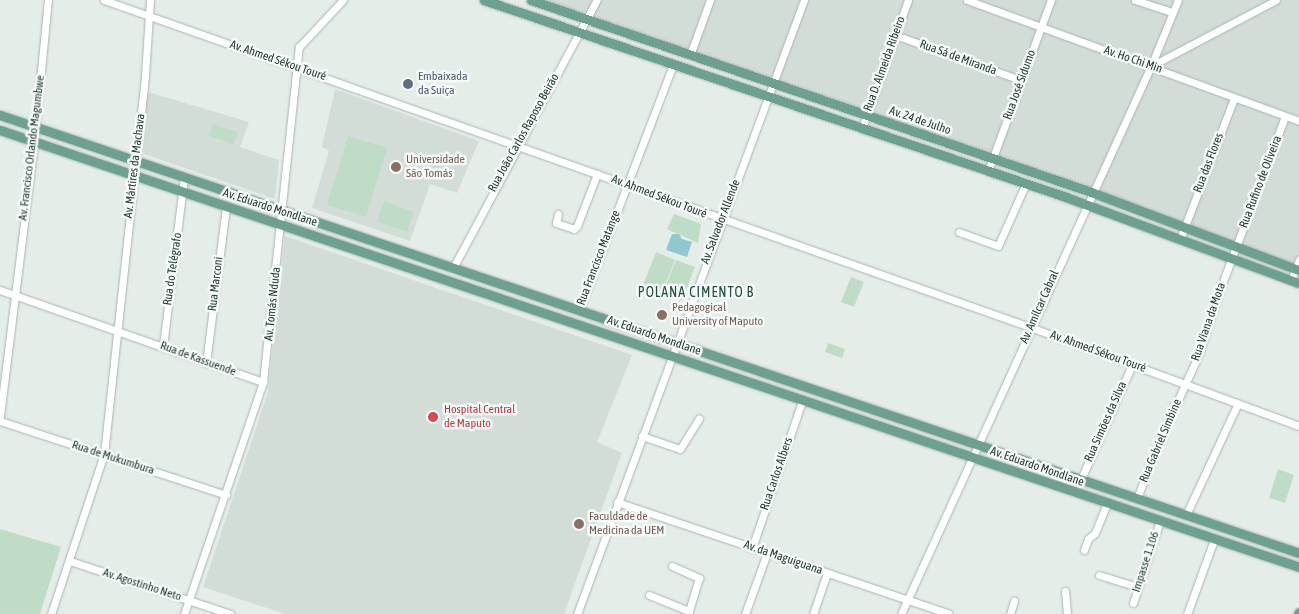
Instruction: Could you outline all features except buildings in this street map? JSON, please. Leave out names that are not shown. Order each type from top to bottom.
[{"type":"main road","name":"Av. 24 de Julho","points":[[484,0],[581,31],[673,65],[1026,183],[1231,259]]},
{"type":"main road","name":"Av. 24 de Julho","points":[[531,0],[1091,192],[1236,247],[1298,266]]},
{"type":"main road","points":[[0,115],[136,161]]},
{"type":"main road","name":"Av. Eduardo Mondlane","points":[[0,130],[672,355],[802,401],[1214,540],[1299,567]]},
{"type":"main road","name":"Av. Eduardo Mondlane","points":[[136,161],[1299,553]]},
{"type":"main road","points":[[1231,259],[1295,281]]},
{"type":"street","name":"Av. Francisco Orlando Magumbwe","points":[[0,416],[34,142],[48,0]]},
{"type":"street","name":"Av. Ahmed Sékou Touré","points":[[104,0],[627,184],[722,220],[1030,327],[1299,426]]},
{"type":"street","name":"Av. Mártires da Machava","points":[[69,564],[104,454],[136,161],[150,0]]},
{"type":"street","name":"Av. Tomás Nduda","points":[[184,614],[263,382],[298,68],[298,47],[343,0]]},
{"type":"street","name":"Rua João Carlos Raposo Beirão","points":[[453,268],[516,146],[597,0]]},
{"type":"street","points":[[690,55],[710,0]]},
{"type":"street","name":"Av. Salvador Allende","points":[[577,614],[675,344],[804,0]]},
{"type":"street","name":"Rua D. Almeida Ribeiro","points":[[862,128],[908,0]]},
{"type":"street","name":"Av. Ho Chi Min","points":[[968,0],[1299,121]]},
{"type":"street","name":"Rua José Sidumo","points":[[988,171],[1051,0]]},
{"type":"street","points":[[1135,0],[1172,12]]},
{"type":"street","name":"Av. Amílcar Cabral","points":[[901,614],[973,458],[1091,192],[1152,66],[1178,0]]},
{"type":"street","points":[[1152,66],[1276,0]]},
{"type":"street","name":"Rua Sá de Miranda","points":[[895,35],[1021,80]]},
{"type":"street","name":"Rua Francisco Matange","points":[[579,311],[673,65]]},
{"type":"street","name":"Rua das Flores","points":[[1180,239],[1234,98]]},
{"type":"street","name":"Rua Rufino de Oliveira","points":[[1231,259],[1285,116]]},
{"type":"street","points":[[558,214],[556,223],[574,229],[577,226],[597,174]]},
{"type":"street","name":"Rua do Telégrafo","points":[[163,346],[184,178]]},
{"type":"street","points":[[959,232],[998,246],[1026,183]]},
{"type":"street","name":"Rua Marconi","points":[[206,362],[226,206]]},
{"type":"street","name":"Rua Viana da Mota","points":[[1186,385],[1231,259]]},
{"type":"street","points":[[1295,281],[1298,266]]},
{"type":"street","points":[[0,290],[117,332]]},
{"type":"street","name":"Rua de Kassuende","points":[[117,332],[163,346],[263,382]]},
{"type":"street","name":"Rua Simões da Silva","points":[[1082,479],[1132,365]]},
{"type":"street","name":"Rua Gabriel Simbine","points":[[1138,498],[1186,385]]},
{"type":"street","name":"Rua Carlos Albers","points":[[752,548],[802,401]]},
{"type":"street","points":[[1186,516],[1238,403]]},
{"type":"street","points":[[642,436],[680,449],[699,418]]},
{"type":"street","name":"Rua de Mukumbura","points":[[0,421],[226,495]]},
{"type":"street","name":"Av. da Maguiguana","points":[[617,502],[949,614]]},
{"type":"street","points":[[1084,550],[1096,533],[1106,503]]},
{"type":"street","name":"Impasse 1.106","points":[[1133,603],[1160,521]]},
{"type":"street","points":[[1187,614],[1214,540]]},
{"type":"street","points":[[746,614],[767,553]]},
{"type":"street","points":[[51,614],[69,564]]},
{"type":"street","name":"Av. Agostinho Neto","points":[[69,564],[82,566],[230,614]]},
{"type":"street","points":[[648,595],[688,612],[699,578],[672,566]]},
{"type":"street","points":[[813,614],[827,573]]},
{"type":"street","points":[[1099,575],[1138,587]]},
{"type":"street","points":[[1065,591],[1067,614],[1072,614]]},
{"type":"street","points":[[1010,614],[1014,601]]},
{"type":"shaded area","points":[[540,0],[1299,0],[1299,271],[1262,258]]},
{"type":"shaded area","name":"Universidade São Tomás","points":[[335,89],[479,141],[457,193],[430,184],[410,241],[312,208],[329,151],[322,147]]},
{"type":"shaded area","points":[[148,92],[249,122],[240,147],[279,160],[275,199],[144,154],[141,149]]},
{"type":"shaded area","name":"Hospital Central de Maputo","points":[[285,236],[632,355],[597,442],[622,453],[564,614],[285,614],[203,587],[268,392]]},
{"type":"green space","points":[[213,124],[238,132],[234,144],[209,136]]},
{"type":"green space","points":[[348,136],[387,148],[366,217],[327,205]]},
{"type":"green space","points":[[384,201],[414,212],[407,232],[377,222]]},
{"type":"green space","points":[[674,214],[701,224],[698,243],[667,229]]},
{"type":"green space","points":[[656,252],[675,260],[662,293],[643,285]]},
{"type":"green space","points":[[676,260],[695,267],[682,300],[663,293]]},
{"type":"green space","points":[[851,277],[864,282],[854,307],[841,302]]},
{"type":"green space","points":[[828,343],[845,349],[842,358],[825,352]]},
{"type":"green space","points":[[1278,469],[1294,475],[1285,503],[1269,498]]},
{"type":"green space","points":[[0,529],[61,547],[40,614],[0,614]]},
{"type":"water","points":[[672,234],[679,234],[682,239],[692,242],[687,257],[666,250]]},
{"type":"place","name":"Embaixada da Suiça","points":[[408,84]]},
{"type":"place","name":"Universidade São Tomás","points":[[396,167]]},
{"type":"place","name":"Pedagogical University of Maputo","points":[[662,315]]},
{"type":"place","name":"Hospital Central de Maputo","points":[[433,417]]},
{"type":"place","name":"Faculdade de Medicina da UEM","points":[[579,524]]},
{"type":"district","name":"POLANA CIMENTO B","points":[[696,292]]}]
